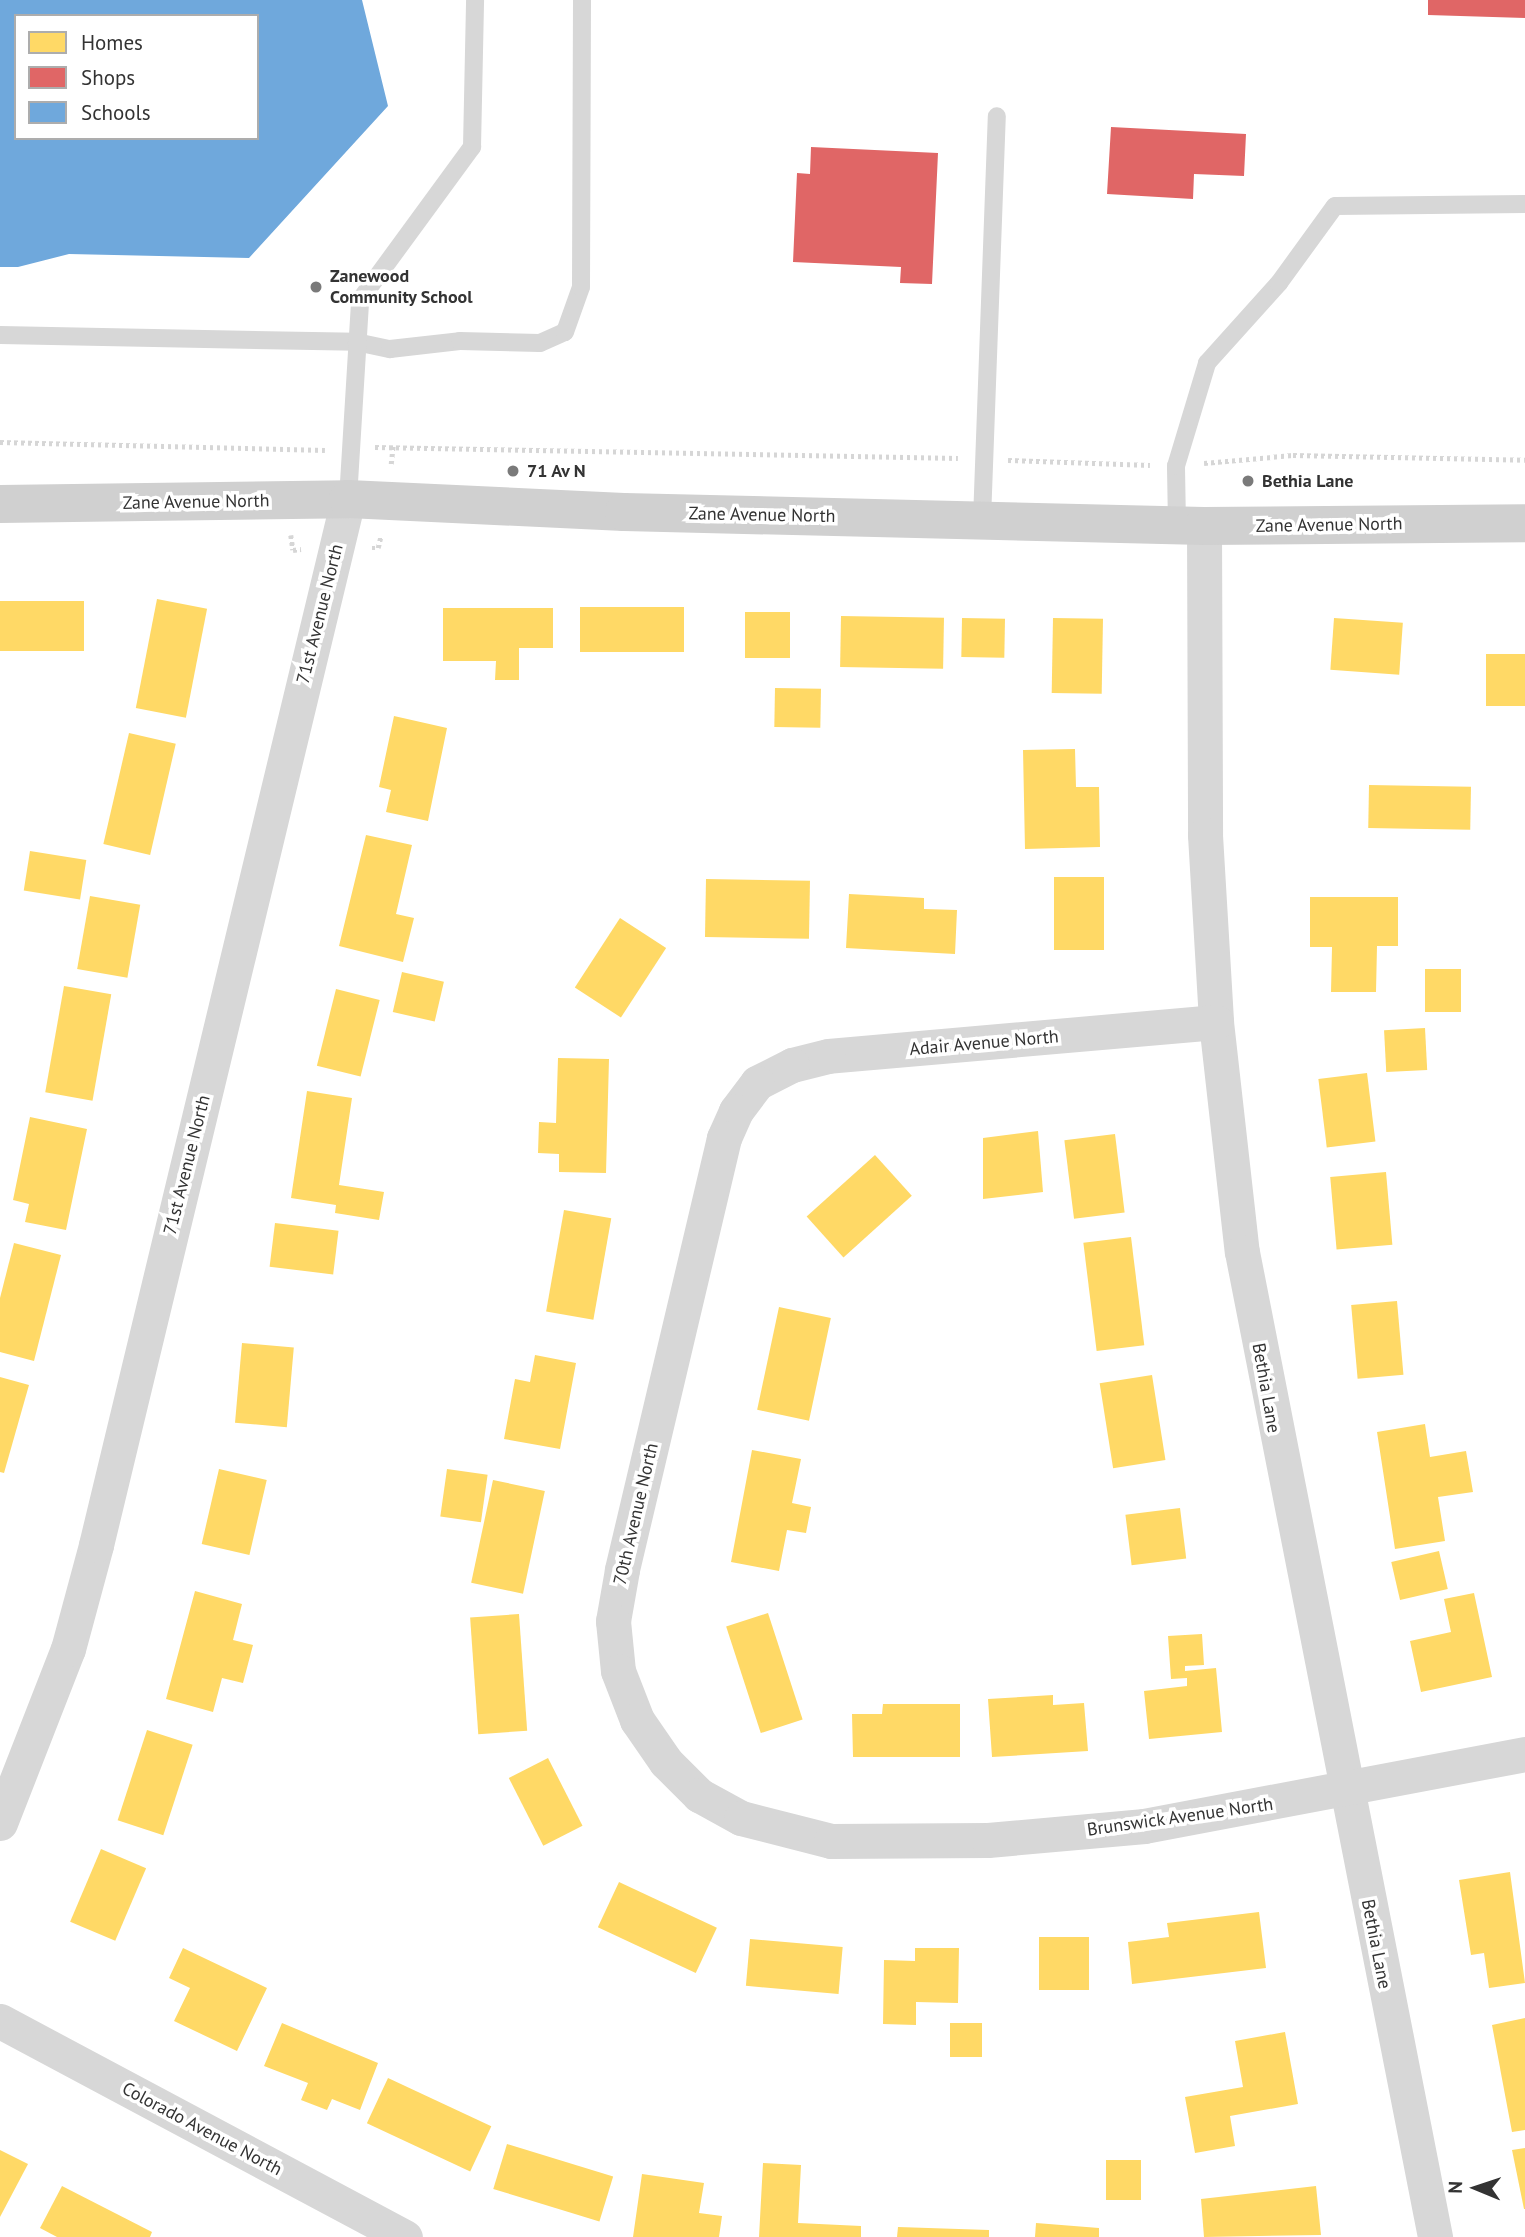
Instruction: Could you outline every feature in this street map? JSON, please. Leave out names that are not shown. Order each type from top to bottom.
[{"type":"street","name":"Zane Avenue North","points":[[0,504],[348,499],[1191,526],[1525,523]]},
{"type":"street","name":"71st Avenue North","points":[[0,1823],[68,1649],[96,1545],[348,499]]},
{"type":"street","name":"Bethia Lane","points":[[1191,526],[1216,1023],[1242,1252],[1435,2237]]},
{"type":"street","name":"Adair Avenue North","points":[[757,1083],[792,1065],[828,1056],[1216,1023]]},
{"type":"street","name":"70th Avenue North","points":[[757,1083],[736,1111],[724,1138],[622,1570],[614,1633],[618,1671],[636,1720],[666,1762],[699,1795],[741,1818],[785,1833],[831,1841]]},
{"type":"street","name":"Brunswick Avenue North","points":[[831,1841],[988,1840],[1144,1826],[1346,1791],[1525,1754]]},
{"type":"street","name":"Colorado Avenue North","points":[[0,2021],[397,2235]]},
{"type":"lane","points":[[348,499],[360,300],[472,147],[475,0]]},
{"type":"lane","points":[[0,335],[356,342],[390,349],[460,341],[540,343],[565,332],[581,287],[582,0]]},
{"type":"lane","points":[[982,520],[997,116]]},
{"type":"lane","points":[[1191,526],[1176,466],[1207,363],[1279,283],[1335,206],[1525,204]]},
{"type":"path","points":[[0,442],[350,450],[407,445],[1176,466],[1293,456],[1525,460]]},
{"type":"building: Homes","points":[[157,599],[207,609],[186,718],[136,708]]},
{"type":"building: Homes","points":[[0,601],[84,601],[84,651],[0,651]]},
{"type":"building: Homes","points":[[580,607],[684,607],[684,652],[580,652]]},
{"type":"building: Homes","points":[[443,608],[553,608],[553,648],[519,648],[519,680],[495,680],[496,661],[443,661]]},
{"type":"building: Homes","points":[[745,612],[790,612],[790,658],[745,658]]},
{"type":"building: Homes","points":[[841,616],[944,618],[943,669],[840,667]]},
{"type":"building: Homes","points":[[962,618],[1005,619],[1004,658],[961,657]]},
{"type":"building: Homes","points":[[1053,618],[1103,619],[1102,694],[1052,693]]},
{"type":"building: Homes","points":[[1334,618],[1403,623],[1399,675],[1330,670]]},
{"type":"building: Homes","points":[[1486,654],[1525,654],[1525,706],[1486,706]]},
{"type":"building: Homes","points":[[775,688],[821,689],[820,728],[774,727]]},
{"type":"building: Homes","points":[[394,716],[447,728],[428,821],[386,812],[391,790],[379,787]]},
{"type":"building: Homes","points":[[129,733],[176,744],[150,855],[103,844]]},
{"type":"building: Homes","points":[[1075,749],[1076,787],[1099,787],[1100,847],[1025,849],[1023,750]]},
{"type":"building: Homes","points":[[1369,785],[1471,787],[1470,830],[1368,828]]},
{"type":"building: Homes","points":[[366,835],[412,845],[396,914],[414,918],[403,962],[339,946]]},
{"type":"building: Homes","points":[[30,851],[86,860],[80,899],[24,891]]},
{"type":"building: Homes","points":[[1054,877],[1104,877],[1104,950],[1054,950]]},
{"type":"building: Homes","points":[[706,879],[810,881],[809,939],[705,937]]},
{"type":"building: Homes","points":[[849,894],[924,898],[924,909],[957,910],[955,954],[846,948]]},
{"type":"building: Homes","points":[[90,896],[140,905],[127,978],[77,969]]},
{"type":"building: Homes","points":[[1310,897],[1398,897],[1398,946],[1377,946],[1376,992],[1331,992],[1332,947],[1310,947]]},
{"type":"building: Homes","points":[[620,918],[666,948],[621,1018],[575,988]]},
{"type":"building: Homes","points":[[1425,969],[1461,969],[1461,1012],[1425,1012]]},
{"type":"building: Homes","points":[[402,972],[444,982],[435,1022],[393,1012]]},
{"type":"building: Homes","points":[[64,986],[111,994],[93,1101],[45,1092]]},
{"type":"building: Homes","points":[[336,989],[380,1000],[361,1077],[317,1066]]},
{"type":"building: Homes","points":[[1425,1028],[1427,1070],[1386,1072],[1384,1030]]},
{"type":"building: Homes","points":[[558,1058],[609,1059],[606,1173],[559,1172],[559,1154],[538,1153],[539,1122],[556,1123]]},
{"type":"building: Homes","points":[[1367,1073],[1375,1141],[1327,1147],[1318,1079]]},
{"type":"building: Homes","points":[[307,1091],[352,1098],[339,1185],[384,1192],[379,1220],[335,1213],[336,1205],[291,1198]]},
{"type":"building: Homes","points":[[30,1117],[87,1129],[66,1230],[25,1222],[29,1204],[13,1200]]},
{"type":"building: Homes","points":[[1038,1131],[1043,1192],[983,1199],[983,1138]]},
{"type":"building: Homes","points":[[1115,1134],[1125,1212],[1074,1219],[1064,1140]]},
{"type":"building: Homes","points":[[875,1155],[912,1196],[843,1257],[807,1217]]},
{"type":"building: Homes","points":[[1386,1172],[1392,1245],[1337,1250],[1330,1177]]},
{"type":"building: Homes","points":[[564,1210],[611,1218],[593,1320],[546,1311]]},
{"type":"building: Homes","points":[[275,1223],[339,1231],[333,1274],[270,1267]]},
{"type":"building: Homes","points":[[1131,1237],[1144,1345],[1097,1351],[1083,1243]]},
{"type":"building: Homes","points":[[14,1243],[61,1255],[34,1361],[0,1352],[0,1298]]},
{"type":"building: Homes","points":[[1397,1301],[1403,1375],[1358,1379],[1351,1305]]},
{"type":"building: Homes","points":[[779,1307],[831,1318],[809,1421],[757,1410]]},
{"type":"building: Homes","points":[[242,1343],[294,1348],[287,1427],[235,1423]]},
{"type":"building: Homes","points":[[535,1355],[576,1363],[560,1449],[504,1439],[515,1379],[530,1382]]},
{"type":"building: Homes","points":[[1152,1375],[1165,1460],[1113,1468],[1100,1383]]},
{"type":"building: Homes","points":[[0,1377],[29,1385],[4,1473],[0,1472]]},
{"type":"building: Homes","points":[[1425,1424],[1430,1457],[1466,1451],[1473,1492],[1438,1497],[1445,1541],[1395,1549],[1377,1432]]},
{"type":"building: Homes","points":[[752,1450],[801,1459],[792,1503],[811,1507],[806,1533],[787,1530],[779,1571],[731,1562]]},
{"type":"building: Homes","points":[[219,1469],[267,1480],[249,1555],[202,1544]]},
{"type":"building: Homes","points":[[447,1469],[488,1475],[481,1522],[440,1517]]},
{"type":"building: Homes","points":[[493,1480],[545,1491],[523,1594],[471,1583]]},
{"type":"building: Homes","points":[[1180,1508],[1186,1559],[1132,1565],[1125,1515]]},
{"type":"building: Homes","points":[[1439,1551],[1448,1589],[1400,1600],[1391,1562]]},
{"type":"building: Homes","points":[[195,1591],[242,1604],[233,1640],[253,1645],[243,1683],[222,1678],[213,1712],[166,1699]]},
{"type":"building: Homes","points":[[1474,1593],[1492,1677],[1421,1692],[1410,1641],[1451,1632],[1444,1599]]},
{"type":"building: Homes","points":[[768,1613],[803,1720],[761,1733],[726,1627]]},
{"type":"building: Homes","points":[[519,1614],[527,1731],[478,1734],[470,1617]]},
{"type":"building: Homes","points":[[1202,1634],[1204,1665],[1185,1666],[1185,1671],[1216,1668],[1222,1732],[1149,1739],[1144,1691],[1187,1686],[1187,1678],[1171,1679],[1168,1636]]},
{"type":"building: Homes","points":[[1053,1695],[1053,1705],[1084,1703],[1088,1751],[992,1757],[988,1699]]},
{"type":"building: Homes","points":[[883,1704],[960,1704],[960,1757],[853,1757],[852,1714],[882,1714]]},
{"type":"building: Homes","points":[[147,1730],[193,1745],[163,1835],[118,1820]]},
{"type":"building: Homes","points":[[548,1758],[583,1826],[543,1846],[509,1778]]},
{"type":"building: Homes","points":[[101,1849],[146,1868],[115,1941],[70,1922]]},
{"type":"building: Homes","points":[[1510,1872],[1525,1983],[1489,1988],[1484,1953],[1471,1955],[1459,1880]]},
{"type":"building: Homes","points":[[619,1882],[717,1928],[696,1973],[598,1927]]},
{"type":"building: Homes","points":[[1259,1912],[1266,1968],[1132,1984],[1128,1942],[1169,1937],[1167,1923]]},
{"type":"building: Homes","points":[[1039,1937],[1089,1937],[1089,1990],[1039,1990]]},
{"type":"building: Homes","points":[[750,1939],[843,1947],[839,1994],[746,1986]]},
{"type":"building: Homes","points":[[183,1948],[267,1988],[237,2051],[174,2021],[190,1988],[169,1978]]},
{"type":"building: Homes","points":[[915,1948],[959,1948],[958,2003],[916,2002],[916,2025],[883,2024],[884,1960],[915,1961]]},
{"type":"building: Homes","points":[[1525,2018],[1525,2130],[1512,2132],[1492,2025]]},
{"type":"building: Homes","points":[[282,2023],[378,2063],[360,2110],[332,2099],[327,2110],[301,2100],[308,2083],[264,2066]]},
{"type":"building: Homes","points":[[950,2023],[982,2023],[982,2057],[950,2057]]},
{"type":"building: Homes","points":[[1285,2032],[1298,2104],[1230,2116],[1235,2146],[1195,2153],[1185,2097],[1243,2087],[1235,2041]]},
{"type":"building: Homes","points":[[388,2078],[491,2126],[470,2171],[367,2123]]},
{"type":"building: Homes","points":[[507,2144],[613,2176],[599,2221],[493,2189]]},
{"type":"building: Homes","points":[[1525,2148],[1525,2209],[1524,2209],[1512,2150]]},
{"type":"building: Homes","points":[[0,2150],[28,2164],[0,2217]]},
{"type":"building: Homes","points":[[1106,2160],[1141,2160],[1141,2200],[1106,2200]]},
{"type":"building: Homes","points":[[763,2163],[801,2165],[798,2223],[861,2226],[861,2237],[759,2237]]},
{"type":"building: Homes","points":[[642,2174],[704,2183],[699,2213],[722,2216],[719,2237],[633,2237]]},
{"type":"building: Homes","points":[[62,2186],[152,2232],[150,2237],[57,2237],[40,2228]]},
{"type":"building: Homes","points":[[1316,2186],[1321,2235],[1204,2237],[1201,2199]]},
{"type":"building: Homes","points":[[1036,2223],[1099,2228],[1099,2237],[1035,2237]]},
{"type":"building: Homes","points":[[898,2227],[989,2230],[989,2237],[897,2237]]},
{"type":"building: Shops","points":[[1428,0],[1525,0],[1525,18],[1428,15]]},
{"type":"building: Shops","points":[[1111,127],[1246,134],[1244,176],[1194,174],[1193,199],[1107,194]]},
{"type":"building: Shops","points":[[811,147],[938,153],[932,284],[900,283],[901,267],[793,262],[797,173],[810,174]]},
{"type":"building: Schools","points":[[0,0],[362,0],[388,106],[249,258],[69,254],[18,267],[0,267]]},
{"type":"place","name":"Zanewood Community School","points":[[316,287]]},
{"type":"place","name":"71 Av N","points":[[513,471]]},
{"type":"place","name":"Bethia Lane","points":[[1248,481]]}]
